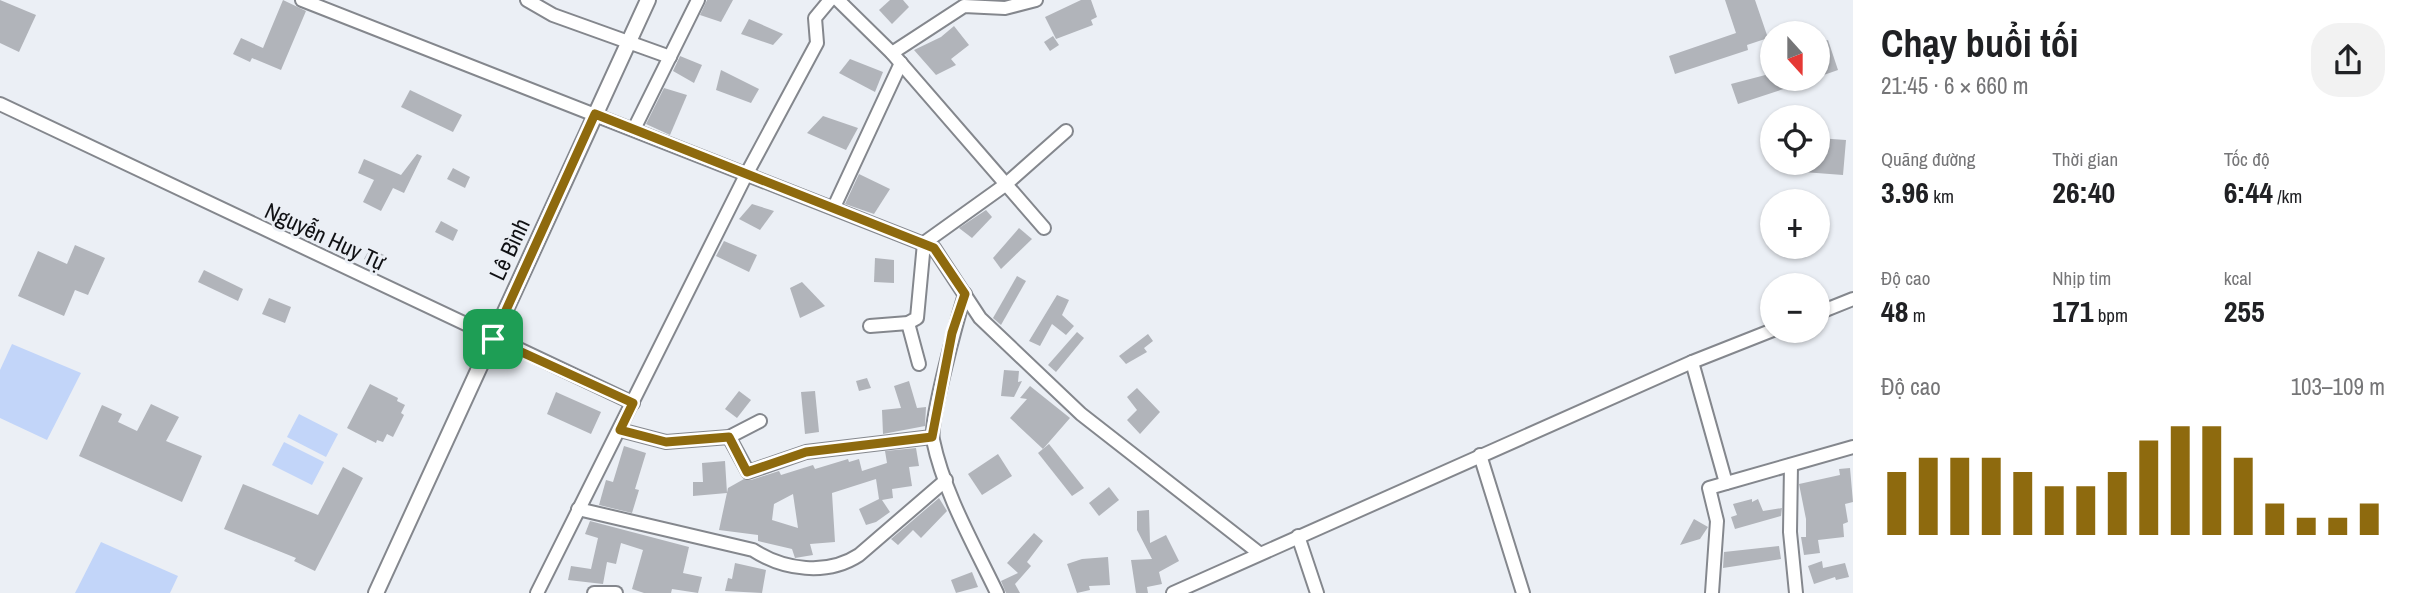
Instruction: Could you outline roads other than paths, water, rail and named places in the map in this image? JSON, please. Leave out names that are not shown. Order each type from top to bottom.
[{"type":"street","points":[[302,0],[934,248],[979,317],[1081,414],[1259,553]]},
{"type":"street","points":[[527,0],[553,15],[670,57]]},
{"type":"street","name":"Lê Bình","points":[[376,593],[648,0]]},
{"type":"street","points":[[634,129],[698,0]]},
{"type":"street","points":[[537,593],[746,175],[817,43],[815,18],[830,0]]},
{"type":"street","points":[[838,0],[897,58],[1004,185],[1044,228]]},
{"type":"street","points":[[834,207],[897,58],[964,6],[1005,8],[1036,0]]},
{"type":"street","name":"Nguyễn Huy Tự","points":[[0,104],[633,403]]},
{"type":"street","points":[[870,326],[908,323],[917,318],[924,243],[1004,185],[1066,131]]},
{"type":"street","points":[[965,294],[952,333],[932,437],[965,528],[997,593]]},
{"type":"street","points":[[1830,308],[1853,299]]},
{"type":"street","points":[[908,323],[919,365]]},
{"type":"street","points":[[1173,593],[1480,455],[1760,335]]},
{"type":"street","points":[[1692,362],[1726,483]]},
{"type":"street","points":[[620,430],[666,442],[729,437],[760,421]]},
{"type":"street","points":[[729,437],[747,472],[806,452],[932,437]]},
{"type":"street","points":[[1712,593],[1717,521],[1709,488],[1853,447]]},
{"type":"street","points":[[1480,455],[1523,593]]},
{"type":"street","points":[[1791,464],[1790,531],[1796,593]]},
{"type":"street","points":[[578,509],[753,550],[769,560],[787,565],[824,568],[845,564],[859,555],[946,480]]},
{"type":"street","points":[[1298,536],[1317,593]]},
{"type":"street","points":[[594,593],[616,593]]}]
